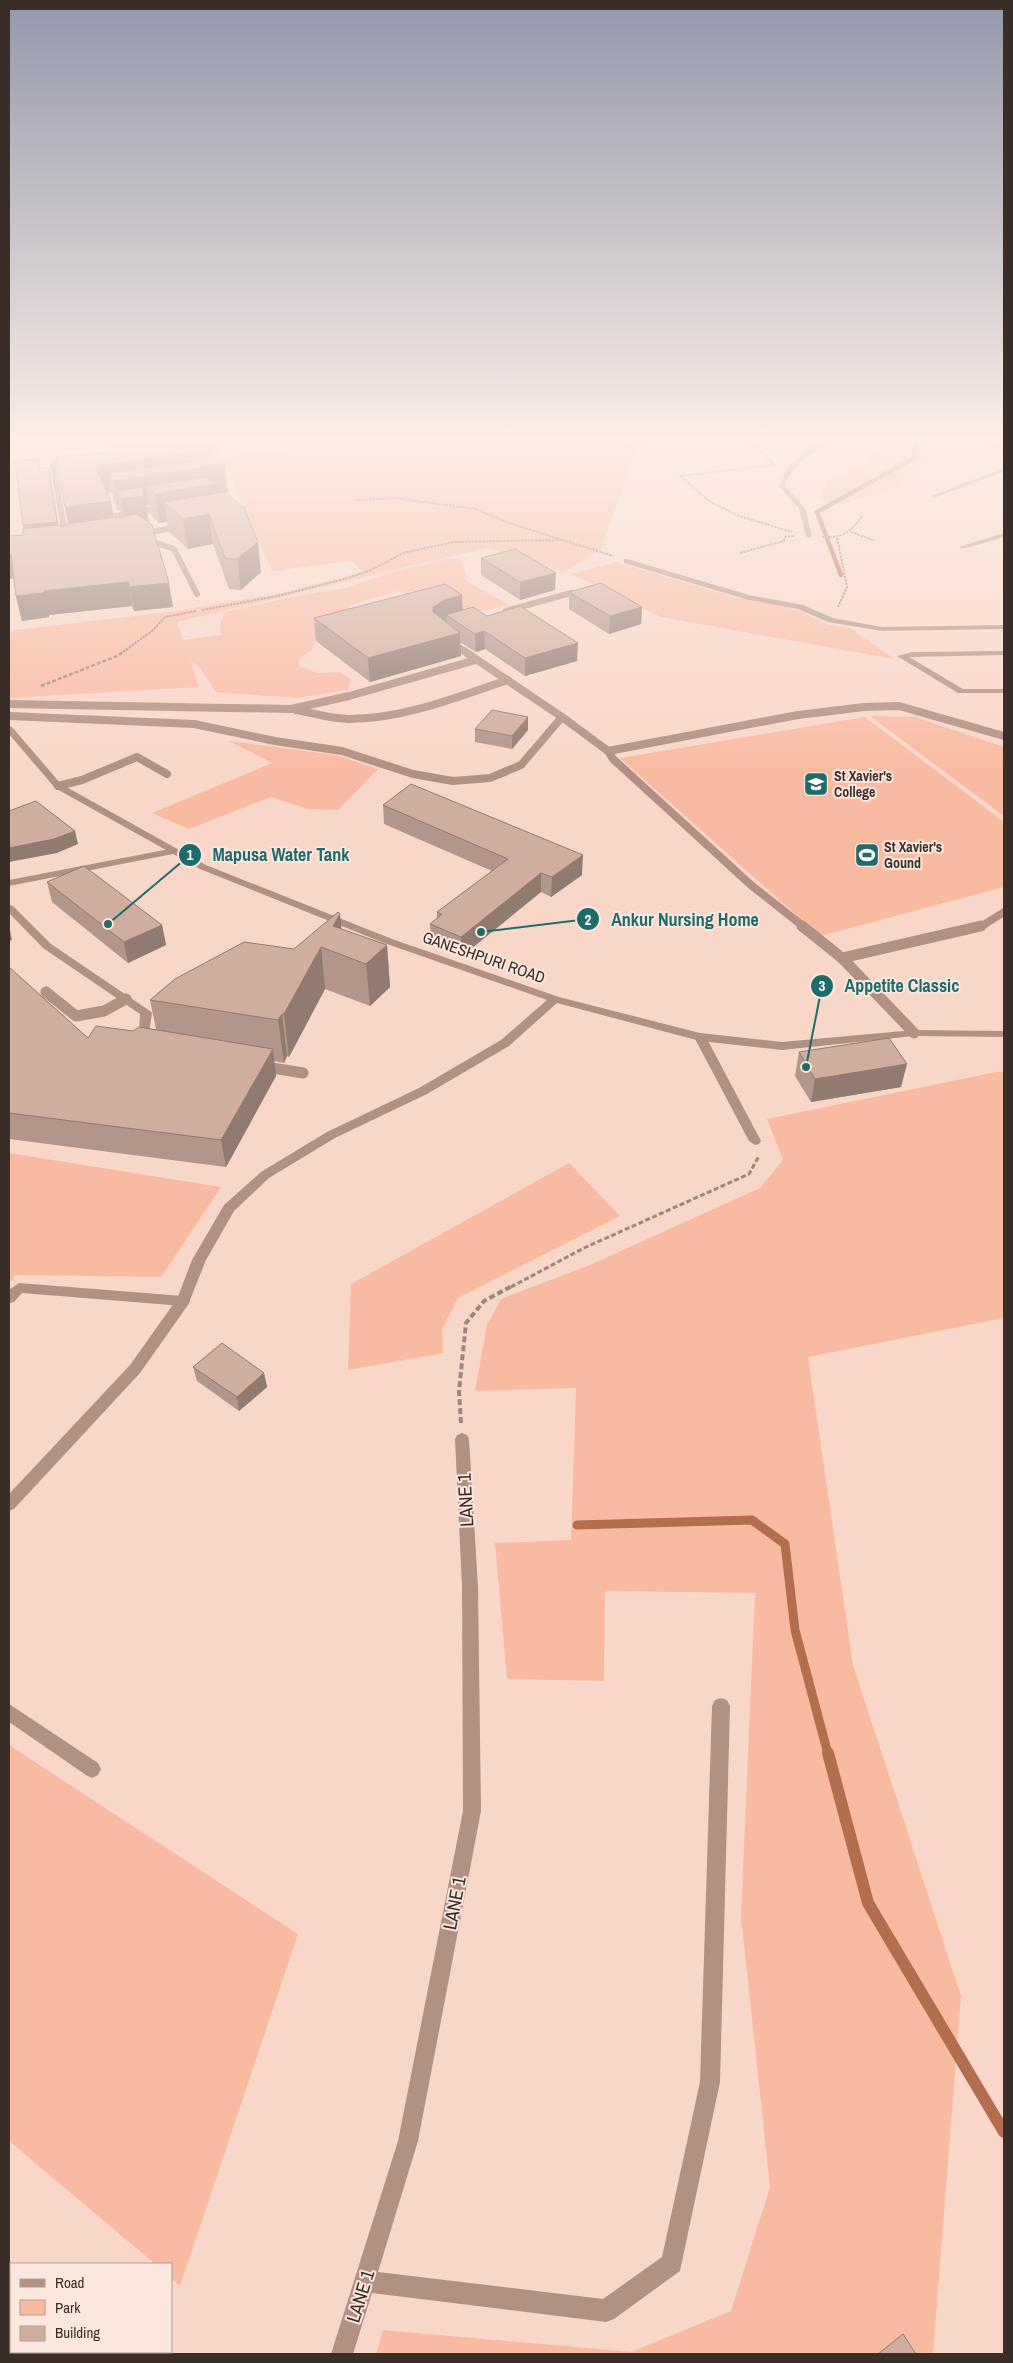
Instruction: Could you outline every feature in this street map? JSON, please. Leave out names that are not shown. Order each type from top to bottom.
[{"type":"street","points":[[627,561],[748,597],[800,608],[831,620],[882,628],[1004,627]]},
{"type":"street","points":[[1004,654],[904,654],[901,656],[961,691],[1004,691]]},
{"type":"street","name":"GANESHPURI ROAD","points":[[9,729],[58,786],[203,867],[388,941],[555,999],[700,1037],[782,1046],[914,1033],[1004,1034]]},
{"type":"street","points":[[9,883],[175,851]]},
{"type":"street","points":[[9,908],[47,946],[146,1012],[146,1036]]},
{"type":"street","points":[[10,1502],[135,1369],[183,1301],[199,1260],[229,1208],[265,1175],[332,1135],[423,1091],[505,1043],[555,999]]},
{"type":"street","points":[[700,1037],[755,1141]]},
{"type":"street","points":[[9,1298],[19,1288],[183,1301]]},
{"type":"street","name":"LANE 1","points":[[342,2354],[408,2141],[472,1811],[470,1586],[462,1439]]},
{"type":"street","points":[[364,2281],[606,2312],[672,2263],[710,2082],[721,1706]]},
{"type":"street","points":[[9,1712],[92,1769]]},
{"type":"lane","points":[[175,550],[197,594]]},
{"type":"lane","points":[[495,614],[571,593]]},
{"type":"lane","points":[[446,638],[562,717],[608,751],[613,759],[751,885],[842,958],[914,1033]]},
{"type":"lane","points":[[291,709],[349,696],[476,660]]},
{"type":"lane","points":[[9,704],[291,709],[347,719],[374,718],[403,712],[508,680]]},
{"type":"lane","points":[[608,751],[798,715],[864,707],[899,706],[1004,736]]},
{"type":"lane","points":[[9,716],[194,724],[276,741],[342,751],[413,774],[453,781],[490,778],[521,765],[562,717]]},
{"type":"lane","points":[[58,786],[82,780],[136,757],[167,774]]},
{"type":"lane","points":[[842,958],[982,926],[1004,912]]},
{"type":"lane","points":[[46,992],[76,1016],[104,1011],[126,999]]},
{"type":"lane","points":[[245,1063],[302,1073]]},
{"type":"path","points":[[37,687],[117,656],[152,631],[165,616],[278,596],[348,578],[372,570],[403,553],[416,550]]},
{"type":"path","points":[[595,550],[627,561]]},
{"type":"path","points":[[740,553],[749,550]]},
{"type":"path","points":[[831,620],[847,587],[840,550]]},
{"type":"path","points":[[462,1439],[459,1391],[466,1323],[484,1301],[584,1248],[749,1174],[759,1157],[755,1141]]},
{"type":"green space","points":[[263,550],[477,550],[177,622],[183,640],[221,635],[220,625],[225,612],[349,587],[390,573],[448,559],[461,559],[466,575],[465,580],[508,605],[470,614],[444,601],[397,591],[353,604],[316,638],[312,650],[299,659],[299,666],[317,673],[339,672],[351,679],[348,690],[296,698],[216,692],[200,668],[191,662],[199,687],[9,698],[9,631],[176,611],[281,593],[363,572],[351,561],[272,571]]},
{"type":"green space","points":[[493,550],[599,550],[564,572]]},
{"type":"green space","points":[[616,562],[738,598],[773,603],[797,610],[829,625],[850,628],[894,659],[661,617],[571,574]]},
{"type":"green space","points":[[870,716],[915,717],[1004,747],[1004,816]]},
{"type":"green space","name":"St Xavier's Gound","points":[[865,717],[1004,822],[1004,887],[820,936],[620,758]]},
{"type":"green space","points":[[229,741],[336,755],[378,769],[338,810],[308,809],[271,797],[189,829],[152,813],[272,763]]},
{"type":"green space","points":[[996,1072],[1004,1072],[1004,1318],[808,1357],[853,1665],[961,1996],[933,2354],[376,2354],[383,2330],[631,2352],[731,2311],[770,2187],[741,1917],[755,1593],[605,1591],[604,1681],[507,1679],[495,1543],[571,1540],[576,1388],[475,1391],[487,1325],[501,1299],[592,1264],[760,1188],[783,1160],[767,1119]]},
{"type":"green space","points":[[9,1153],[221,1187],[161,1277],[16,1275],[9,1282]]},
{"type":"green space","points":[[569,1163],[620,1216],[458,1298],[442,1329],[443,1353],[348,1370],[351,1284]]},
{"type":"green space","points":[[9,1745],[298,1934],[180,2286],[172,2279],[172,2263],[154,2263],[9,2141]]},
{"type":"building","points":[[9,550],[159,550],[169,583],[129,587],[128,582],[16,596],[11,554],[9,555]]},
{"type":"building","points":[[222,550],[248,550],[237,559],[225,558]]},
{"type":"building","points":[[517,550],[556,573],[520,582],[481,558]]},
{"type":"building","points":[[601,583],[642,607],[610,616],[569,592]]},
{"type":"building","points":[[445,584],[462,595],[444,600],[433,607],[433,612],[460,633],[368,658],[314,618]]},
{"type":"building","points":[[520,606],[578,643],[525,658],[484,631],[475,634],[446,615],[473,607],[487,616]]},
{"type":"building","points":[[492,710],[528,717],[512,736],[475,729]]},
{"type":"building","points":[[411,784],[583,855],[552,877],[541,873],[461,937],[430,924],[442,914],[437,912],[508,859],[383,805]]},
{"type":"building","points":[[36,801],[75,831],[54,839],[9,848],[9,811]]},
{"type":"building","points":[[84,866],[162,925],[124,942],[47,882]]},
{"type":"building","points":[[338,912],[340,914],[333,926],[387,945],[366,964],[321,947],[284,1014],[278,1020],[150,1000],[175,979],[244,942],[294,949]]},
{"type":"building","points":[[9,967],[88,1038],[96,1026],[133,1031],[139,1027],[273,1049],[221,1140],[9,1113]]},
{"type":"building","points":[[889,1038],[907,1064],[815,1079],[799,1052]]},
{"type":"building","points":[[222,1343],[264,1373],[237,1397],[193,1367]]},
{"type":"building","points":[[903,2334],[916,2354],[878,2354]]},
{"type":"waterway","points":[[832,550],[841,575]]},
{"type":"waterway","points":[[577,1525],[752,1520],[785,1544],[795,1630],[828,1754]]},
{"type":"waterway","points":[[828,1753],[868,1903],[1004,2132]]},
{"type":"place","name":"St Xavier's College","points":[[816,784]]},
{"type":"place","name":"St Xavier's Gound","points":[[867,855]]},
{"type":"place","name":"Mapusa Water Tank","points":[[108,924]]},
{"type":"place","name":"Ankur Nursing Home","points":[[481,932]]},
{"type":"place","name":"Appetite Classic","points":[[806,1067]]}]
